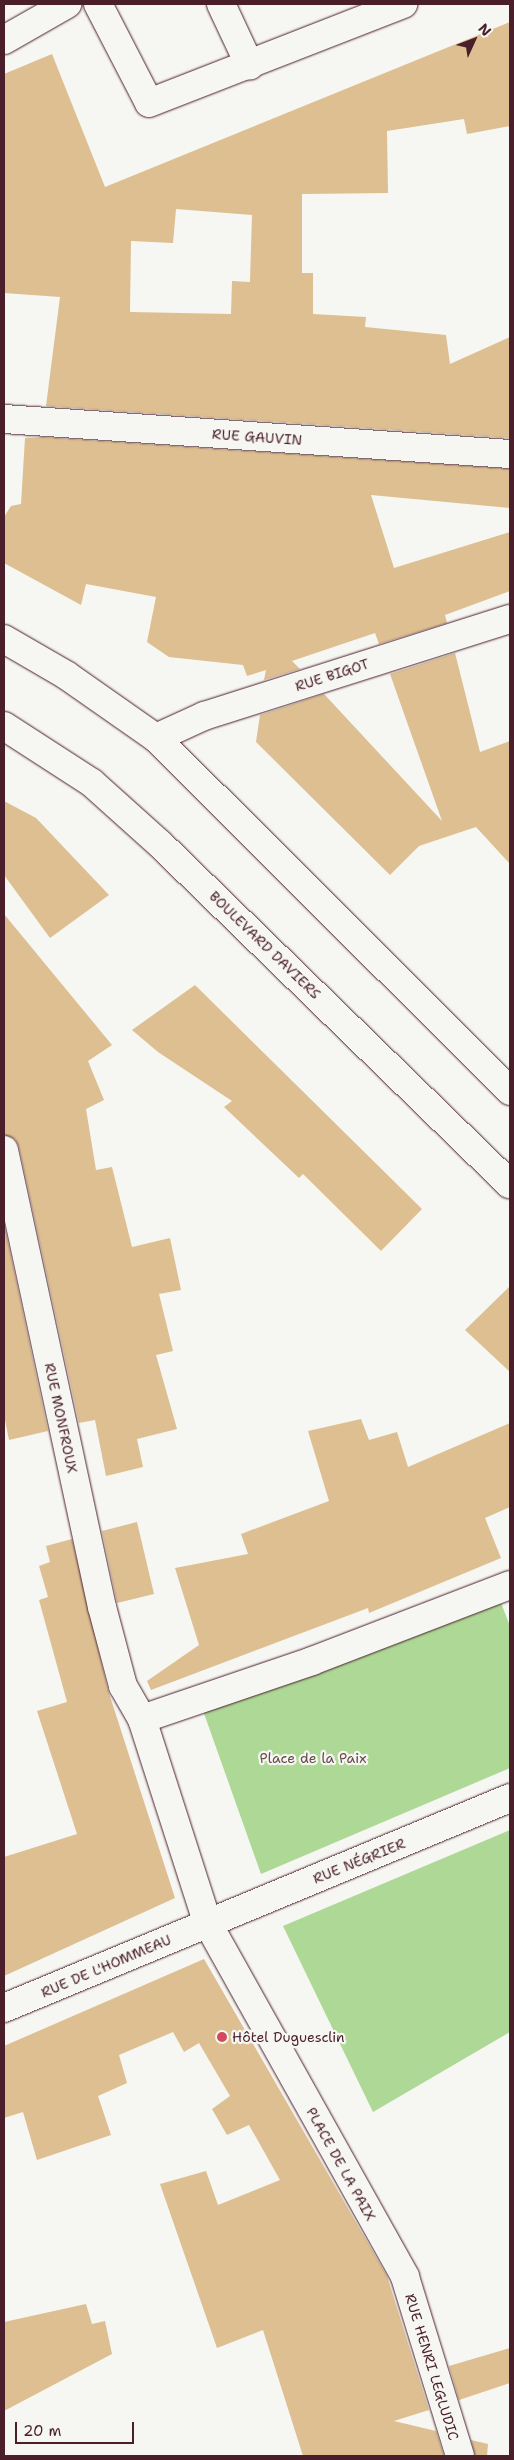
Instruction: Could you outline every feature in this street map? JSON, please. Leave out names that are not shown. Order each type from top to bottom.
[{"type":"street","points":[[4,40],[67,4]]},
{"type":"street","points":[[98,4],[149,103],[250,66],[403,4]]},
{"type":"street","points":[[221,4],[250,66]]},
{"type":"street","name":"RUE GAUVIN","points":[[4,419],[510,454]]},
{"type":"street","name":"RUE BIGOT","points":[[156,738],[204,716],[510,619]]},
{"type":"street","points":[[4,639],[66,675],[156,738],[510,1091]]},
{"type":"street","name":"BOULEVARD DAVIERS","points":[[4,726],[92,783],[160,844],[510,1184]]},
{"type":"street","name":"RUE MONFROUX","points":[[4,1150],[102,1607],[123,1686]]},
{"type":"street","points":[[142,1719],[312,1661],[510,1585]]},
{"type":"street","name":"PLACE DE LA PAIX","points":[[123,1686],[142,1719],[207,1922],[405,2277]]},
{"type":"street","name":"RUE NÉGRIER","points":[[207,1922],[510,1798]]},
{"type":"street","name":"RUE DE L'HOMMEAU","points":[[4,2008],[207,1922]]},
{"type":"street","name":"RUE HENRI LEGLUDIC","points":[[405,2277],[460,2456]]},
{"type":"green space","name":"Place de la Paix","points":[[501,1603],[510,1626],[510,1768],[261,1874],[201,1705]]},
{"type":"green space","points":[[510,1830],[510,2032],[373,2112],[283,1926]]},
{"type":"building","points":[[510,22],[510,126],[467,134],[464,119],[387,131],[388,193],[302,194],[302,273],[313,273],[313,314],[366,317],[365,327],[446,335],[450,364],[510,337],[510,438],[46,406],[60,297],[4,293],[4,74],[52,54],[105,187]],"holes":[[[176,209],[252,215],[250,282],[232,281],[231,314],[130,312],[131,241],[173,243]]]},
{"type":"building","points":[[42,437],[510,469],[510,508],[371,495],[394,568],[510,532],[510,591],[445,615],[447,623],[379,644],[375,633],[292,661],[300,669],[264,680],[266,670],[247,676],[243,665],[169,657],[147,642],[156,597],[86,584],[81,605],[4,563],[4,517],[11,506],[21,504],[25,438]]},
{"type":"building","points":[[455,653],[480,752],[510,741],[510,864],[476,827],[419,846],[390,875],[256,742],[260,715],[324,694],[442,821],[390,674]]},
{"type":"building","points":[[4,801],[36,818],[109,895],[50,938],[4,875]]},
{"type":"building","points":[[4,914],[112,1045],[88,1061],[104,1100],[86,1109],[96,1170],[112,1167],[132,1247],[170,1238],[181,1290],[159,1294],[173,1351],[156,1355],[177,1429],[137,1439],[143,1467],[106,1476],[95,1420],[79,1423],[19,1147],[15,1139],[4,1135]]},
{"type":"building","points":[[195,985],[422,1209],[381,1251],[303,1174],[299,1178],[224,1107],[232,1101],[158,1052],[132,1030]]},
{"type":"building","points":[[4,1223],[48,1431],[9,1440],[4,1415]]},
{"type":"building","points":[[510,1286],[510,1372],[465,1330]]},
{"type":"building","points":[[361,1419],[369,1440],[397,1432],[408,1467],[510,1423],[510,1507],[485,1518],[501,1558],[369,1613],[368,1608],[151,1690],[147,1681],[199,1645],[175,1568],[248,1554],[241,1534],[329,1501],[308,1431]]},
{"type":"building","points":[[137,1522],[154,1594],[117,1603],[102,1531]]},
{"type":"building","points":[[72,1539],[108,1690],[175,1898],[4,1976],[4,1857],[77,1834],[37,1711],[67,1702],[39,1600],[48,1597],[39,1566],[50,1562],[46,1546]]},
{"type":"building","points":[[204,1959],[387,2276],[429,2410],[394,2421],[436,2431],[444,2456],[303,2456],[263,2330],[217,2348],[160,2184],[206,2171],[218,2205],[280,2180],[249,2125],[227,2135],[212,2109],[230,2096],[199,2043],[184,2052],[173,2032],[119,2055],[127,2083],[98,2096],[111,2135],[37,2160],[23,2112],[4,2118],[4,2046]]},
{"type":"building","points":[[86,2304],[92,2324],[105,2321],[112,2354],[4,2411],[4,2322]]},
{"type":"building","points":[[510,2348],[510,2383],[459,2400],[449,2366]]},
{"type":"building","points":[[471,2440],[488,2444],[487,2456],[475,2456]]},
{"type":"place","name":"Hôtel Duguesclin","points":[[222,2037]]}]
